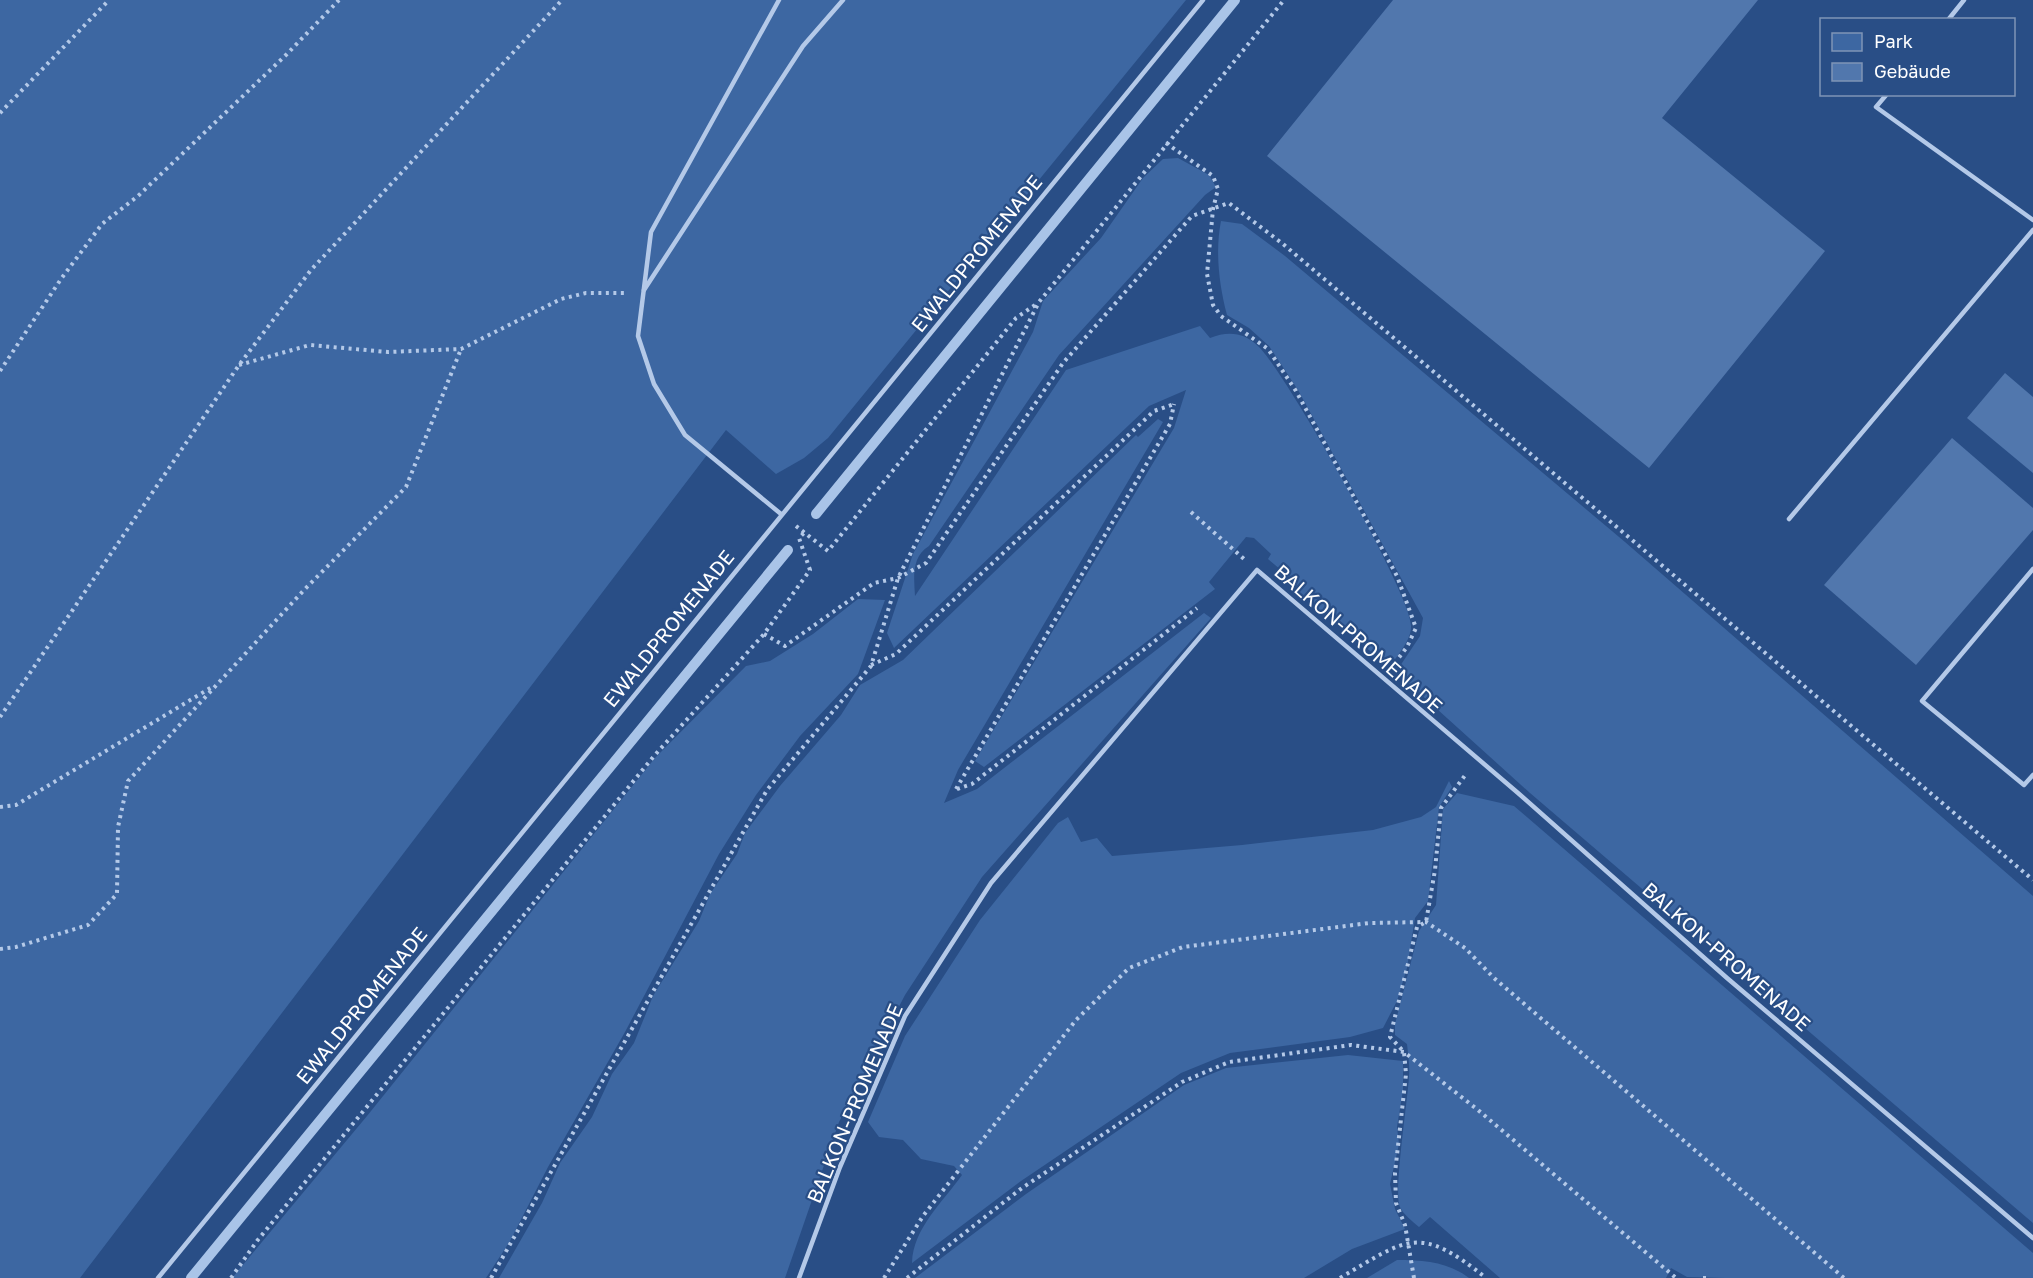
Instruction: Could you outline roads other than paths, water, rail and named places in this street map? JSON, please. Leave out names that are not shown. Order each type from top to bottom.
[{"type":"lane","points":[[779,0],[651,231],[638,336],[654,384],[686,435],[781,514]]},
{"type":"lane","points":[[642,292],[803,46],[843,0]]},
{"type":"lane","name":"EWALDPROMENADE","points":[[158,1278],[1203,0]]},
{"type":"lane","points":[[1950,18],[1964,0]]},
{"type":"lane","points":[[1885,96],[1876,107],[2033,220]]},
{"type":"lane","points":[[1789,519],[2033,230]]},
{"type":"lane","points":[[2033,569],[1922,701],[2024,785],[2033,775]]},
{"type":"lane","name":"BALKON-PROMENADE","points":[[799,1278],[840,1167],[905,1016],[991,883],[1257,570],[1477,758],[1727,978],[2033,1238]]},
{"type":"waterway","points":[[816,514],[1235,0]]},
{"type":"waterway","points":[[191,1278],[788,550]]}]
